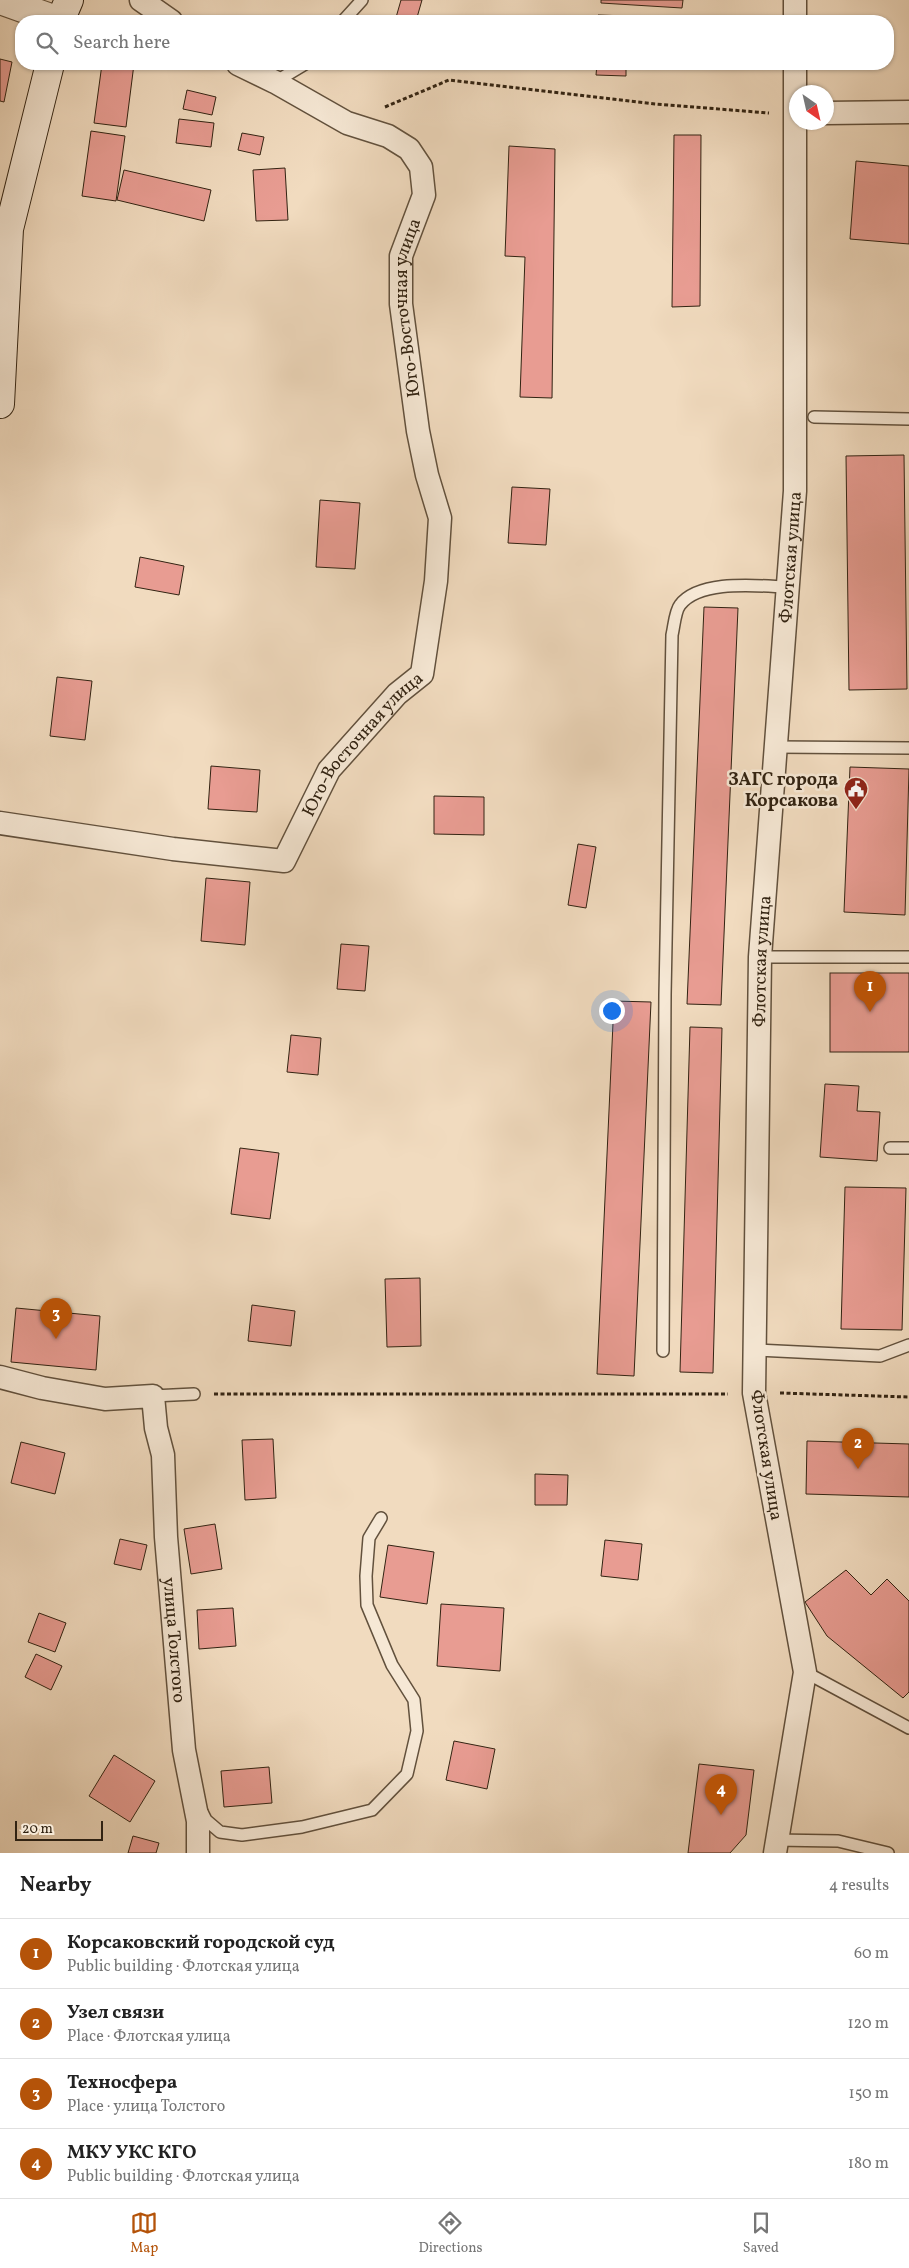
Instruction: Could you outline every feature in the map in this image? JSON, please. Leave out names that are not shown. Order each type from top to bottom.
[{"type":"main road","points":[[0,0],[43,15]]},
{"type":"main road","points":[[63,15],[70,0]]},
{"type":"main road","points":[[0,404],[9,229],[49,70]]},
{"type":"street","points":[[141,0],[162,15]]},
{"type":"street","points":[[795,0],[795,15]]},
{"type":"street","points":[[250,70],[347,123]]},
{"type":"street","name":"Флотская улица","points":[[795,70],[795,85]]},
{"type":"street","points":[[834,113],[909,112]]},
{"type":"street","name":"Юго-Восточная улица","points":[[0,823],[173,849],[284,861],[328,770],[397,694],[422,674],[436,581],[440,518],[427,475],[418,431],[401,304],[401,256],[424,195],[421,167],[409,149],[388,136],[347,123]]},
{"type":"street","name":"Флотская улица","points":[[775,1846],[805,1672],[754,1393],[760,957],[795,491],[794,130]]},
{"type":"street","points":[[0,1377],[42,1388],[105,1399],[153,1396]]},
{"type":"street","name":"улица Толстого","points":[[153,1396],[156,1428],[163,1455],[166,1537],[184,1750],[198,1822],[198,1853]]},
{"type":"lane","points":[[348,15],[362,0]]},
{"type":"lane","points":[[275,82],[295,70]]},
{"type":"lane","points":[[814,418],[909,419]]},
{"type":"lane","points":[[663,1351],[665,976],[672,635],[679,606],[693,594],[717,587],[788,587]]},
{"type":"lane","points":[[776,747],[909,748]]},
{"type":"lane","points":[[760,957],[909,957]]},
{"type":"lane","points":[[890,1148],[909,1148]]},
{"type":"lane","points":[[755,1350],[880,1356],[904,1349],[909,1345]]},
{"type":"lane","points":[[153,1396],[194,1394]]},
{"type":"lane","points":[[192,1789],[206,1820],[220,1832],[242,1836],[302,1827],[372,1810],[407,1774],[417,1731],[414,1700],[392,1665],[367,1605],[366,1576],[369,1538],[381,1518]]},
{"type":"lane","points":[[805,1672],[909,1728]]},
{"type":"lane","points":[[775,1846],[838,1841],[888,1853]]},
{"type":"path","points":[[347,123],[449,80],[655,104],[789,114]]},
{"type":"path","points":[[780,1393],[909,1397]]},
{"type":"path","points":[[194,1394],[733,1394]]},
{"type":"building","points":[[401,0],[422,0],[418,15],[397,15]]},
{"type":"building","points":[[601,0],[683,0],[682,8],[601,3]]},
{"type":"building","points":[[0,59],[12,62],[4,102],[0,101]]},
{"type":"building","points":[[101,70],[133,70],[126,127],[94,123]]},
{"type":"building","points":[[596,70],[626,70],[626,76],[596,75]]},
{"type":"building","points":[[187,90],[216,97],[212,115],[183,109]]},
{"type":"building","points":[[179,119],[214,123],[211,147],[176,143]]},
{"type":"building","points":[[91,131],[125,136],[116,201],[82,196]]},
{"type":"building","points":[[242,133],[264,137],[260,155],[238,150]]},
{"type":"building","points":[[674,135],[701,135],[700,306],[672,307]]},
{"type":"building","points":[[509,146],[555,149],[552,398],[520,397],[525,257],[505,256]]},
{"type":"building","points":[[856,161],[909,166],[909,244],[850,239]]},
{"type":"building","points":[[285,168],[288,220],[256,221],[253,170]]},
{"type":"building","points":[[124,170],[211,190],[204,221],[117,200]]},
{"type":"building","points":[[904,455],[907,689],[849,690],[846,456]]},
{"type":"building","points":[[512,487],[550,489],[546,545],[508,543]]},
{"type":"building","points":[[320,500],[360,503],[355,569],[316,567]]},
{"type":"building","points":[[140,557],[184,566],[179,595],[135,587]]},
{"type":"building","points":[[704,607],[738,608],[721,1005],[687,1004]]},
{"type":"building","points":[[57,677],[92,681],[85,740],[50,736]]},
{"type":"building","points":[[211,766],[260,770],[257,812],[208,809]]},
{"type":"building","points":[[850,767],[909,769],[905,915],[844,912]]},
{"type":"building","points":[[434,796],[484,797],[484,835],[434,834]]},
{"type":"building","points":[[578,844],[596,847],[586,908],[568,905]]},
{"type":"building","points":[[206,878],[250,882],[245,945],[201,941]]},
{"type":"building","points":[[341,944],[369,946],[365,991],[337,989]]},
{"type":"building","points":[[830,973],[909,973],[909,1052],[830,1052]]},
{"type":"building","points":[[614,1001],[651,1002],[634,1376],[597,1374]]},
{"type":"building","points":[[690,1027],[722,1028],[713,1373],[680,1372]]},
{"type":"building","points":[[291,1035],[321,1038],[318,1075],[287,1072]]},
{"type":"building","points":[[825,1084],[859,1086],[857,1111],[880,1112],[877,1161],[820,1157]]},
{"type":"building","points":[[240,1148],[279,1153],[270,1219],[231,1214]]},
{"type":"building","points":[[845,1187],[906,1188],[902,1330],[841,1329]]},
{"type":"building","points":[[420,1278],[421,1346],[387,1347],[385,1279]]},
{"type":"building","points":[[252,1305],[295,1311],[291,1346],[248,1341]]},
{"type":"building","points":[[16,1308],[100,1316],[96,1370],[11,1362]]},
{"type":"building","points":[[273,1439],[276,1498],[245,1500],[242,1440]]},
{"type":"building","points":[[807,1441],[909,1444],[909,1497],[806,1494]]},
{"type":"building","points":[[21,1442],[65,1453],[55,1494],[11,1483]]},
{"type":"building","points":[[535,1474],[568,1475],[567,1505],[535,1505]]},
{"type":"building","points":[[215,1524],[222,1569],[191,1574],[184,1529]]},
{"type":"building","points":[[120,1539],[147,1545],[141,1570],[114,1564]]},
{"type":"building","points":[[605,1540],[642,1544],[638,1580],[601,1576]]},
{"type":"building","points":[[388,1545],[434,1552],[427,1604],[380,1597]]},
{"type":"building","points":[[846,1570],[871,1595],[887,1579],[909,1601],[909,1692],[903,1698],[827,1636],[805,1602]]},
{"type":"building","points":[[441,1604],[504,1608],[500,1671],[437,1666]]},
{"type":"building","points":[[233,1608],[236,1646],[199,1649],[197,1610]]},
{"type":"building","points":[[39,1613],[66,1623],[55,1652],[28,1642]]},
{"type":"building","points":[[36,1654],[62,1666],[51,1690],[25,1677]]},
{"type":"building","points":[[454,1741],[495,1749],[487,1789],[446,1780]]},
{"type":"building","points":[[114,1755],[155,1781],[130,1822],[89,1796]]},
{"type":"building","points":[[699,1764],[754,1770],[746,1835],[730,1853],[688,1853]]},
{"type":"building","points":[[269,1767],[272,1803],[224,1807],[221,1771]]},
{"type":"building","points":[[133,1836],[159,1843],[156,1853],[128,1853]]},
{"type":"place","name":"ЗАГС города Корсакова","points":[[856,810]]},
{"type":"place","name":"Корсаковский городской суд","points":[[870,1012]]},
{"type":"place","name":"Техносфера","points":[[56,1339]]},
{"type":"place","name":"Узел связи","points":[[858,1469]]},
{"type":"place","name":"МКУ УКС КГО","points":[[721,1815]]}]
